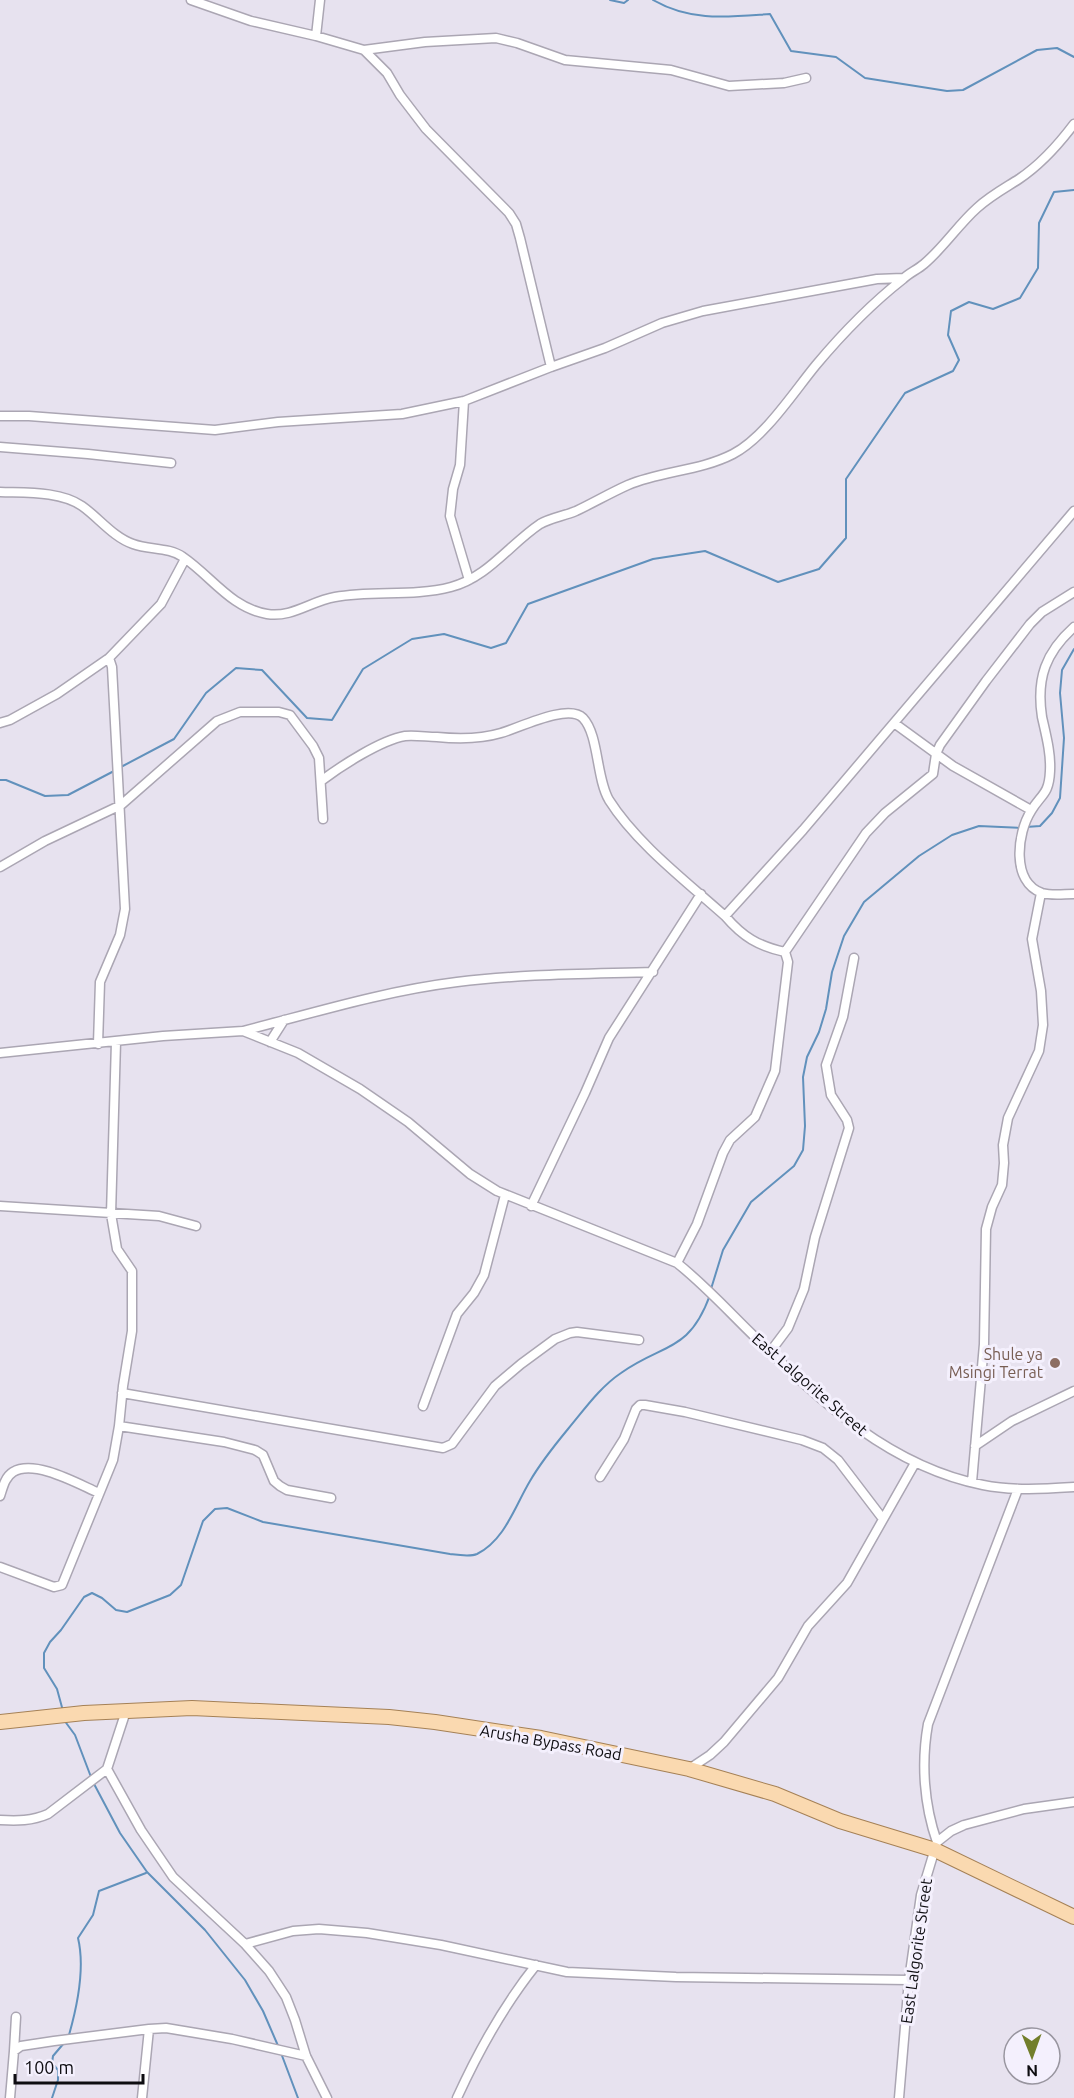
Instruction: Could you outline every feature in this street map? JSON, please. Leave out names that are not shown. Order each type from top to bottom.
[{"type":"main road","name":"Arusha Bypass Road","points":[[0,1722],[84,1713],[192,1708],[389,1718],[435,1722],[541,1738],[689,1768],[775,1794],[840,1821],[936,1846],[1074,1917]]},
{"type":"street","points":[[191,0],[251,21],[364,50],[425,42],[496,38],[565,60],[671,70],[729,86],[775,84],[806,78]]},
{"type":"street","points":[[316,36],[320,0]]},
{"type":"street","points":[[364,50],[387,73],[400,95],[426,129],[509,213],[516,224],[551,367]]},
{"type":"street","points":[[2,494],[38,494],[69,500],[82,506],[125,540],[135,545],[176,552],[229,597],[257,612],[271,615],[296,611],[314,602],[334,597],[452,587],[469,580],[495,562],[544,521],[580,509],[636,482],[703,465],[733,454],[752,441],[842,334],[904,278],[930,258],[976,208],[1022,177],[1042,160],[1074,124]]},
{"type":"street","points":[[0,416],[29,416],[215,430],[278,422],[402,414],[464,401],[604,348],[662,323],[703,311],[877,279],[904,278]]},
{"type":"street","points":[[464,401],[460,465],[453,489],[450,516],[469,580]]},
{"type":"street","points":[[0,447],[108,455],[171,463]]},
{"type":"street","points":[[725,916],[803,830],[1074,511]]},
{"type":"street","points":[[0,723],[10,720],[57,694],[109,658],[161,604],[186,559]]},
{"type":"street","points":[[785,952],[866,833],[885,813],[933,774],[936,754],[986,681],[1030,624],[1042,612],[1074,591]]},
{"type":"street","points":[[1074,627],[1059,641],[1048,657],[1043,674],[1040,701],[1049,748],[1049,784],[1042,798],[1031,810],[1019,849],[1019,860],[1030,884],[1041,892],[1074,894]]},
{"type":"street","points":[[98,1044],[100,982],[120,935],[125,909],[121,805],[112,667],[109,658]]},
{"type":"street","points":[[0,867],[45,841],[121,805],[217,721],[240,712],[279,712],[290,715],[319,758],[323,819]]},
{"type":"street","points":[[321,781],[370,751],[406,736],[452,738],[490,736],[542,719],[573,713],[582,717],[589,727],[601,782],[608,798],[629,828],[748,938],[764,947],[785,952]]},
{"type":"street","points":[[894,723],[981,783],[1031,810]]},
{"type":"street","points":[[972,1482],[984,1344],[986,1229],[992,1207],[1002,1185],[1003,1145],[1008,1119],[1038,1051],[1043,1025],[1041,991],[1032,939],[1041,892]]},
{"type":"street","points":[[531,1206],[609,1038],[701,894]]},
{"type":"street","points":[[677,1263],[697,1224],[723,1153],[730,1140],[755,1117],[775,1071],[788,962],[785,952]]},
{"type":"street","points":[[770,1352],[788,1328],[804,1289],[815,1237],[849,1128],[847,1120],[831,1095],[826,1065],[843,1017],[855,958]]},
{"type":"street","points":[[0,1053],[163,1036],[243,1031],[357,1002],[453,982],[496,978],[653,972]]},
{"type":"street","points":[[270,1042],[284,1020]]},
{"type":"street","name":"East Lalgorite Street","points":[[243,1031],[298,1053],[360,1089],[408,1122],[470,1174],[506,1195],[677,1263],[726,1306],[770,1352],[827,1403],[864,1433],[915,1463],[972,1482],[1018,1490],[1074,1487]]},
{"type":"street","points":[[0,1567],[54,1587],[60,1587],[64,1583],[112,1460],[132,1331],[132,1271],[117,1249],[111,1214],[116,1042]]},
{"type":"street","points":[[423,1406],[457,1314],[474,1293],[484,1275],[506,1195]]},
{"type":"street","points":[[0,1206],[159,1216],[196,1226]]},
{"type":"street","points":[[122,1393],[443,1448],[452,1444],[495,1386],[555,1339],[578,1332],[639,1340]]},
{"type":"street","points":[[975,1446],[1012,1421],[1074,1391]]},
{"type":"street","points":[[600,1477],[624,1439],[636,1409],[640,1405],[645,1405],[685,1412],[802,1440],[823,1448],[838,1460],[883,1519]]},
{"type":"street","points":[[119,1426],[249,1448],[263,1455],[274,1481],[280,1486],[288,1490],[331,1498]]},
{"type":"street","points":[[689,1768],[710,1755],[724,1742],[778,1678],[808,1626],[847,1583],[915,1463]]},
{"type":"street","points":[[0,1496],[5,1480],[12,1473],[24,1468],[53,1473],[99,1493]]},
{"type":"street","points":[[936,1846],[927,1807],[925,1739],[928,1725],[1018,1490]]},
{"type":"street","points":[[0,1820],[23,1821],[37,1819],[48,1814],[107,1769],[126,1711]]},
{"type":"street","points":[[107,1769],[141,1830],[173,1877],[245,1944],[269,1971],[286,1997],[306,2056],[327,2098]]},
{"type":"street","points":[[936,1846],[951,1831],[964,1825],[1024,1809],[1074,1802]]},
{"type":"street","name":"East Lalgorite Street","points":[[899,2098],[909,1980],[921,1895],[936,1846]]},
{"type":"street","points":[[245,1944],[293,1931],[319,1929],[367,1933],[441,1945],[567,1972],[676,1977],[909,1980]]},
{"type":"street","points":[[458,2098],[474,2062],[521,1984],[536,1965]]},
{"type":"street","points":[[10,2098],[16,2017]]},
{"type":"street","points":[[14,2051],[21,2046],[54,2041],[166,2028],[273,2047],[306,2056]]},
{"type":"street","points":[[142,2098],[149,2029]]},
{"type":"waterway","points":[[610,0],[624,3],[628,0]]},
{"type":"waterway","points":[[653,0],[681,12],[696,15],[725,17],[770,14],[791,51],[836,57],[865,78],[947,91],[963,90],[1037,50],[1057,48],[1074,57]]},
{"type":"waterway","points":[[119,768],[174,739],[206,693],[236,668],[262,670],[307,718],[332,720],[363,669],[412,639],[444,634],[491,648],[506,643],[528,604],[653,559],[705,551],[778,582],[819,569],[846,538],[846,479],[905,393],[953,371],[959,360],[948,335],[951,311],[969,302],[993,309],[1020,298],[1038,268],[1039,223],[1054,192],[1074,190]]},
{"type":"waterway","points":[[1026,827],[1040,826],[1052,813],[1060,798],[1064,738],[1060,693],[1062,670],[1074,649]]},
{"type":"waterway","points":[[0,780],[6,780],[45,796],[68,795],[114,771]]},
{"type":"waterway","points":[[711,1289],[723,1250],[751,1202],[794,1166],[803,1150],[805,1126],[803,1077],[807,1057],[819,1032],[826,1009],[832,972],[844,936],[864,902],[919,856],[952,835],[979,826],[1021,828]]},
{"type":"waterway","points":[[63,1711],[57,1689],[44,1668],[44,1653],[50,1642],[84,1597],[92,1593],[116,1610],[127,1612],[170,1595],[181,1585],[203,1521],[215,1509],[227,1508],[263,1522],[450,1554],[474,1555],[487,1548],[508,1522],[543,1461],[593,1399],[621,1373],[684,1337],[702,1314],[710,1295]]},
{"type":"waterway","points":[[64,1720],[75,1735],[91,1777]]},
{"type":"waterway","points":[[93,1782],[120,1833],[147,1872],[205,1930],[245,1980],[263,2011],[279,2048]]},
{"type":"waterway","points":[[69,2035],[80,1974],[78,1938],[93,1915],[99,1891],[146,1873]]},
{"type":"waterway","points":[[52,2098],[58,2080],[58,2070],[52,2063],[53,2056],[64,2043]]},
{"type":"waterway","points":[[281,2053],[298,2098]]},
{"type":"place","name":"Shule ya Msingi Terrat","points":[[1055,1363]]}]
